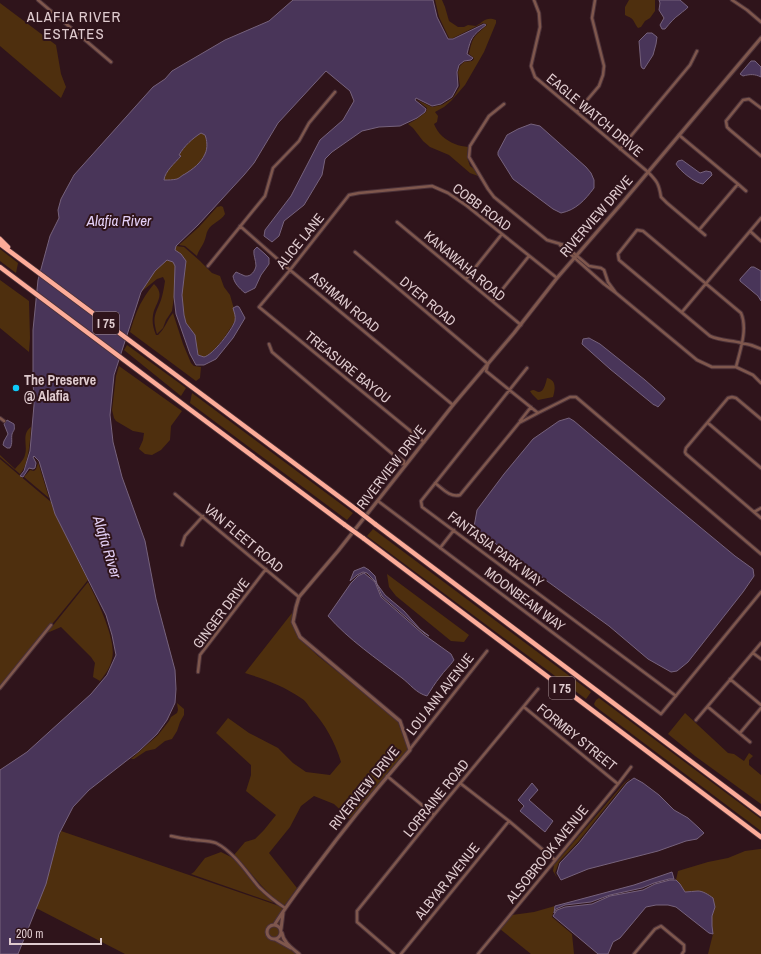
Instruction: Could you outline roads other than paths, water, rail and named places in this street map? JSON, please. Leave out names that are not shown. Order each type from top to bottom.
[{"type":"highway","points":[[0,239],[17,257]]},
{"type":"highway","name":"I 75","points":[[0,244],[761,814]]},
{"type":"highway","name":"I 75","points":[[0,268],[761,837]]},
{"type":"street","points":[[38,0],[111,62]]},
{"type":"street","name":"EAGLE WATCH DRIVE","points":[[534,0],[539,13],[540,27],[531,66],[535,77],[648,172],[657,181],[660,188],[660,197],[705,235]]},
{"type":"street","points":[[577,112],[599,86],[603,75],[604,66],[592,18],[595,0]]},
{"type":"street","points":[[732,0],[761,22]]},
{"type":"street","name":"RIVERVIEW DRIVE","points":[[275,939],[268,937],[267,930],[269,926],[275,924],[335,841],[387,776],[410,750],[400,721],[300,637],[293,622],[299,597],[338,551],[453,405],[521,325],[557,278],[596,234],[761,38]]},
{"type":"street","points":[[620,149],[690,65],[697,51]]},
{"type":"street","points":[[208,266],[265,196],[273,168],[299,141],[309,123],[335,92]]},
{"type":"street","points":[[761,108],[749,99],[743,100],[726,121],[727,127],[730,130],[761,156]]},
{"type":"street","points":[[504,104],[490,116],[470,146],[469,157],[494,197],[548,240],[560,244],[589,266],[604,270],[608,282],[616,293]]},
{"type":"street","points":[[679,135],[746,191]]},
{"type":"street","points":[[699,230],[738,184]]},
{"type":"street","name":"COBB ROAD","points":[[359,193],[432,186],[448,193],[467,206],[557,278]]},
{"type":"street","name":"ALICE LANE","points":[[259,307],[349,195],[359,193]]},
{"type":"street","points":[[682,312],[761,218]]},
{"type":"street","name":"KANAWAHA ROAD","points":[[397,222],[521,325]]},
{"type":"street","name":"ASHMAN ROAD","points":[[240,226],[290,270],[453,405]]},
{"type":"street","points":[[736,367],[742,342],[744,324],[741,313],[643,231],[637,230],[618,254],[619,260],[710,336],[724,341],[742,342],[761,349]]},
{"type":"street","points":[[750,231],[761,240]]},
{"type":"street","points":[[466,279],[502,234]]},
{"type":"street","name":"DYER ROAD","points":[[355,252],[488,364]]},
{"type":"street","points":[[493,301],[529,256]]},
{"type":"street","points":[[576,256],[599,279],[697,360],[712,367],[736,367],[752,375],[761,382]]},
{"type":"street","points":[[599,279],[605,274]]},
{"type":"street","name":"TREASURE BAYOU","points":[[259,307],[424,442]]},
{"type":"street","points":[[269,344],[272,352],[396,457],[404,461],[405,464]]},
{"type":"street","points":[[488,364],[486,371],[538,413]]},
{"type":"street","name":"FANTASIA PARK WAY","points":[[527,368],[421,501],[422,506],[676,696]]},
{"type":"street","points":[[518,423],[570,397],[576,397],[761,554]]},
{"type":"street","points":[[761,419],[736,398],[728,398],[686,448],[685,452],[761,518]]},
{"type":"street","points":[[435,483],[452,495],[460,495],[531,407]]},
{"type":"street","points":[[0,418],[4,421]]},
{"type":"street","points":[[708,423],[761,468]]},
{"type":"street","name":"VAN FLEET ROAD","points":[[175,494],[299,597]]},
{"type":"street","name":"MOONBEAM WAY","points":[[378,501],[661,714],[676,696]]},
{"type":"street","points":[[754,512],[761,508]]},
{"type":"street","points":[[182,545],[185,536],[203,516]]},
{"type":"street","points":[[440,548],[454,530]]},
{"type":"street","name":"GINGER DRIVE","points":[[198,672],[200,654],[266,569]]},
{"type":"street","points":[[676,696],[761,592]]},
{"type":"street","points":[[0,688],[51,625]]},
{"type":"street","points":[[696,720],[761,643]]},
{"type":"street","name":"LOU ANN AVENUE","points":[[410,750],[487,651]]},
{"type":"street","points":[[753,653],[761,659]]},
{"type":"street","points":[[730,679],[761,706],[740,733]]},
{"type":"street","name":"LORRAINE ROAD","points":[[394,954],[357,922],[357,912],[434,815],[538,689]]},
{"type":"street","points":[[708,706],[750,742]]},
{"type":"street","name":"FORMBY STREET","points":[[524,707],[618,784]]},
{"type":"street","name":"ALSOBROOK AVENUE","points":[[478,954],[618,784],[631,766]]},
{"type":"street","points":[[387,776],[434,815]]},
{"type":"street","points":[[460,783],[509,821],[555,860]]},
{"type":"street","name":"ALBYAR AVENUE","points":[[401,954],[509,821]]},
{"type":"street","points":[[171,836],[215,843],[222,847],[242,865],[268,896],[284,910],[281,929],[282,933],[285,941],[299,954]]},
{"type":"street","points":[[275,924],[281,929]]},
{"type":"street","points":[[634,954],[655,929],[662,926],[684,945],[684,952],[682,954]]},
{"type":"street","points":[[282,933],[275,939],[295,950]]},
{"type":"water","name":"Alafia River","points":[[293,0],[433,0],[437,17],[448,39],[453,39],[484,24],[486,25],[471,40],[467,54],[473,58],[471,60],[464,61],[459,65],[457,72],[458,86],[452,97],[441,104],[432,106],[416,98],[415,100],[426,109],[425,112],[417,118],[400,126],[379,127],[362,131],[332,152],[325,159],[322,175],[304,205],[284,221],[279,236],[272,242],[264,236],[265,230],[291,196],[320,140],[343,120],[354,101],[350,91],[326,71],[278,123],[254,163],[244,175],[198,225],[176,246],[175,250],[181,254],[186,261],[182,295],[184,315],[186,323],[195,335],[198,355],[204,357],[208,355],[226,336],[235,321],[233,308],[237,306],[239,307],[245,318],[233,338],[216,359],[204,365],[196,365],[190,354],[176,314],[174,297],[175,266],[173,262],[167,260],[155,271],[141,292],[114,375],[110,415],[113,442],[122,477],[145,541],[156,599],[175,670],[175,703],[167,720],[157,734],[139,751],[89,790],[73,807],[59,834],[46,884],[18,954],[0,954],[0,770],[27,752],[91,694],[107,675],[116,655],[106,615],[55,514],[39,461],[34,456],[33,457],[36,463],[35,468],[29,468],[23,477],[20,476],[24,471],[30,451],[34,405],[33,330],[38,280],[50,236],[59,218],[58,210],[61,199],[74,175],[153,87],[165,79],[172,71],[225,40],[269,21]],"holes":[[[201,133],[205,135],[207,149],[199,163],[178,179],[164,180],[166,173],[181,156],[179,155],[186,145]]]},
{"type":"water","points":[[659,0],[680,0],[688,7],[665,29],[662,29],[660,25],[664,18],[659,10]]},
{"type":"water","points":[[647,33],[652,33],[657,37],[653,55],[644,69],[641,66],[639,41]]},
{"type":"water","points":[[751,61],[755,61],[761,67],[761,77],[757,75],[743,76],[740,74]]},
{"type":"water","points":[[531,124],[540,126],[591,173],[594,180],[594,188],[584,200],[571,210],[561,213],[553,209],[513,179],[498,155],[498,152],[507,135]]},
{"type":"water","points":[[682,160],[700,173],[706,171],[711,172],[712,175],[703,184],[692,179],[676,164],[678,161]]},
{"type":"water","points":[[257,247],[269,258],[269,264],[261,275],[255,288],[245,293],[234,281],[233,276],[236,272],[249,276],[255,270],[254,250]]},
{"type":"water","points":[[751,267],[761,271],[761,301],[758,296],[740,281],[740,279]]},
{"type":"water","points":[[589,338],[600,344],[664,397],[665,399],[658,407],[610,369],[582,344],[583,339]]},
{"type":"water","points":[[569,418],[735,556],[753,569],[754,576],[743,592],[688,662],[677,671],[671,672],[648,659],[609,626],[474,527],[477,510],[533,439],[559,421]]},
{"type":"water","points":[[7,420],[14,424],[10,448],[3,445],[8,434],[4,424]]},
{"type":"water","points":[[364,567],[375,576],[377,584],[385,595],[404,611],[420,629],[429,636],[424,633],[382,596],[376,582],[367,573],[363,572],[350,581],[354,571]]},
{"type":"water","points":[[364,573],[375,582],[381,597],[423,634],[451,654],[454,660],[438,679],[427,696],[416,691],[402,678],[345,633],[328,616],[351,583],[358,576]]},
{"type":"water","points":[[634,778],[659,795],[674,810],[688,818],[704,833],[697,839],[686,841],[658,851],[588,869],[561,880],[557,873],[560,863],[579,843],[627,783]]},
{"type":"water","points":[[532,783],[538,790],[529,800],[553,821],[545,832],[520,811],[524,806],[518,800]]},
{"type":"water","points":[[672,872],[674,879],[669,879],[642,888],[610,895],[591,902],[565,905],[556,909],[554,913],[555,906],[634,885]]},
{"type":"water","points":[[676,880],[685,892],[700,891],[713,898],[715,907],[712,916],[713,934],[709,933],[676,907],[656,905],[646,907],[620,938],[613,942],[608,954],[598,954],[553,916],[557,910],[565,907],[592,904],[610,896],[643,890],[655,884]]},
{"type":"place","name":"The Preserve @ Alafia","points":[[16,388]]},
{"type":"district","name":"ALAFIA RIVER ESTATES","points":[[74,26]]}]
